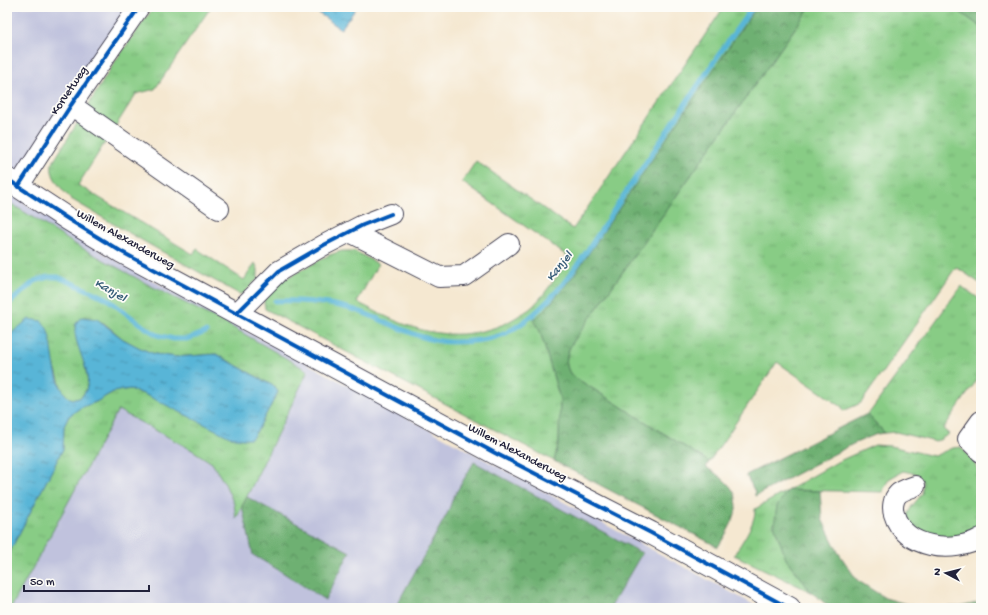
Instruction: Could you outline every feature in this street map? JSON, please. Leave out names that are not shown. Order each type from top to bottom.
[{"type":"street","name":"Korvetweg","points":[[13,183],[71,105],[139,7]]},
{"type":"street","name":"Korvetweg","points":[[71,105],[219,209]]},
{"type":"street","name":"Willem Alexanderweg","points":[[13,183],[68,220],[122,252],[495,453],[651,533],[789,608]]},
{"type":"street","points":[[237,313],[279,271],[363,225],[391,214]]},
{"type":"street","points":[[350,232],[439,277],[464,276],[509,244]]},
{"type":"street","points":[[981,421],[968,439],[981,452]]},
{"type":"street","points":[[915,486],[898,493],[894,501],[893,508],[895,516],[904,531],[920,542],[942,547],[973,543],[981,538]]},
{"type":"shaded area","points":[[7,7],[136,7],[7,185]]},
{"type":"shaded area","points":[[7,192],[115,260],[760,608],[7,608]]},
{"type":"green space","points":[[154,7],[211,7],[155,89],[136,94],[78,185],[193,254],[197,249],[244,280],[255,263],[258,269],[258,279],[243,294],[239,294],[196,271],[71,199],[57,183],[53,173],[52,164],[116,60]]},
{"type":"green space","points":[[724,7],[756,7],[574,275],[544,311],[533,320],[540,331],[560,399],[559,442],[554,461],[265,309],[264,296],[272,286],[329,255],[342,251],[355,251],[378,264],[357,302],[408,326],[434,332],[463,334],[484,331],[497,327],[527,311],[543,295],[570,258],[462,182],[476,161],[573,229]]},
{"type":"green space","points":[[756,7],[810,7],[571,345],[566,360],[567,367],[571,375],[709,462],[706,467],[730,486],[736,496],[736,511],[730,527],[718,547],[554,461],[559,442],[560,399],[540,331],[533,320],[544,311],[574,275]]},
{"type":"green space","points":[[810,7],[953,7],[981,27],[981,284],[956,267],[861,403],[843,411],[842,407],[777,362],[709,462],[571,375],[567,367],[567,356],[571,345]]},
{"type":"green space","points":[[953,7],[980,7],[981,27]]},
{"type":"green space","points":[[7,201],[73,243],[149,285],[227,324],[308,371],[236,519],[234,504],[225,484],[212,463],[192,450],[118,410],[11,608],[7,608],[7,557],[63,449],[64,426],[69,416],[80,408],[96,402],[113,392],[130,389],[250,439],[257,431],[278,392],[275,387],[216,354],[176,357],[155,354],[123,339],[104,323],[87,317],[82,317],[77,322],[88,383],[82,396],[78,399],[66,396],[63,392],[54,367],[45,358],[14,331],[7,340]]},
{"type":"green space","points":[[961,286],[981,300],[981,374],[943,429],[949,434],[936,442],[896,432],[885,433],[867,414],[870,412]]},
{"type":"green space","points":[[867,414],[885,433],[877,434],[853,444],[755,496],[755,492],[746,475]]},
{"type":"green space","points":[[875,445],[890,446],[934,456],[952,448],[961,447],[972,459],[981,475],[981,525],[979,529],[965,536],[948,540],[913,530],[907,515],[922,494],[923,482],[917,474],[903,471],[889,479],[883,492],[788,490],[837,462]]},
{"type":"green space","points":[[474,462],[642,553],[610,608],[395,608],[448,512],[453,498]]},
{"type":"green space","points":[[788,490],[786,559],[811,592],[734,555],[751,527],[755,515],[755,509]]},
{"type":"green space","points":[[788,490],[820,491],[822,519],[838,552],[857,580],[885,598],[917,607],[960,607],[981,602],[981,608],[831,608],[811,592],[786,559],[774,525],[777,506]]},
{"type":"green space","points":[[247,497],[350,552],[325,600],[253,555],[242,506]]},
{"type":"water","points":[[310,7],[357,7],[341,29]]},
{"type":"water","points":[[82,317],[97,319],[123,339],[155,354],[176,357],[216,354],[275,387],[278,392],[257,431],[251,439],[230,437],[146,395],[130,389],[113,392],[96,402],[80,408],[69,416],[64,426],[63,449],[7,557],[7,340],[14,331],[29,319],[42,321],[48,330],[56,371],[61,387],[68,397],[78,399],[83,395],[87,388],[88,380],[75,330],[75,326]]},
{"type":"waterway","name":"Kanjel","points":[[275,301],[300,301],[336,305],[371,316],[410,333],[430,339],[451,342],[479,340],[494,337],[506,333],[524,322],[557,291],[572,273],[717,57],[753,7]]},
{"type":"waterway","name":"Kanjel","points":[[7,305],[35,281],[48,277],[58,277],[106,298],[157,335],[174,339],[188,339],[206,332]]},
{"type":"cycle path","points":[[18,187],[71,105],[139,7]]},
{"type":"cycle path","points":[[7,179],[122,252],[495,453],[651,533],[789,608]]},
{"type":"cycle path","points":[[237,313],[279,271],[363,225],[391,214]]}]
